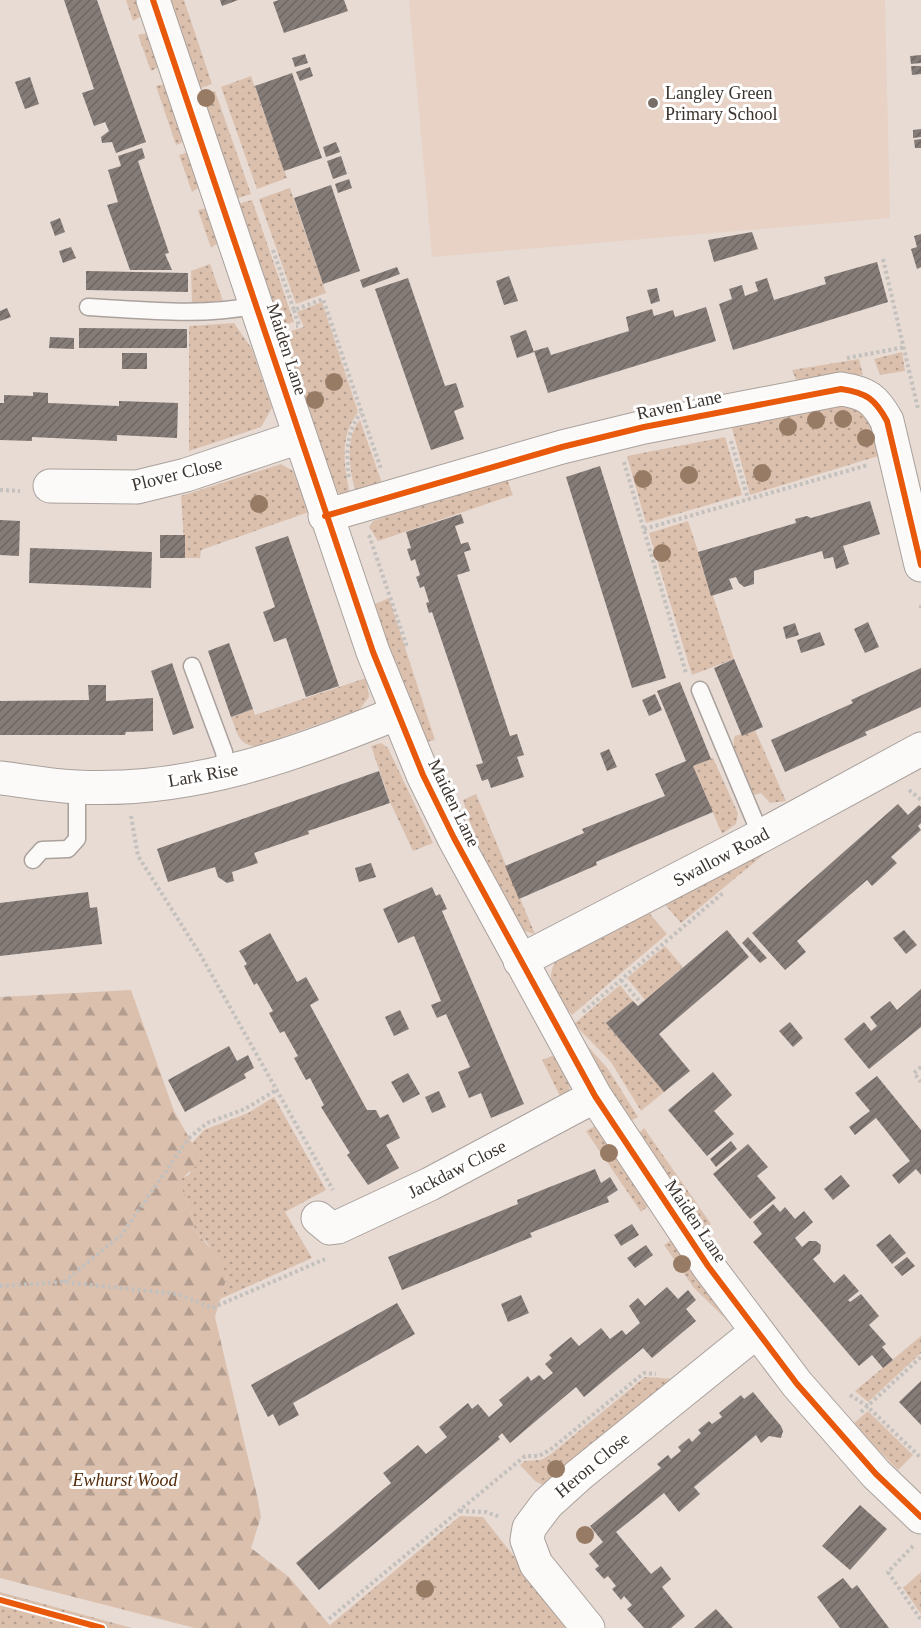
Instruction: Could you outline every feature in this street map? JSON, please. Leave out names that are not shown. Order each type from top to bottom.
[{"type":"street","name":"Maiden Lane","points":[[153,0],[257,305],[325,516],[397,713],[454,838],[595,1096],[756,1332],[876,1474],[919,1529]]},
{"type":"street","name":"Raven Lane","points":[[325,516],[484,468],[615,434],[842,389],[861,392],[878,404],[887,421],[921,565]]},
{"type":"street","name":"Plover Close","points":[[50,486],[137,487],[186,475],[299,437]]},
{"type":"street","name":"Lark Rise","points":[[0,778],[77,787],[127,787],[227,772],[303,750],[397,713]]},
{"type":"street","name":"Swallow Road","points":[[520,962],[921,749]]},
{"type":"street","name":"Jackdaw Close","points":[[318,1218],[330,1228],[338,1227],[430,1184],[595,1096]]},
{"type":"street","name":"Heron Close","points":[[530,1528],[547,1504],[579,1475],[756,1332]]},
{"type":"street","points":[[530,1528],[526,1540],[536,1564],[588,1628]]},
{"type":"lane","points":[[88,307],[192,312],[230,311],[257,305]]},
{"type":"lane","points":[[192,666],[224,752],[227,772]]},
{"type":"lane","points":[[700,690],[761,836]]},
{"type":"lane","points":[[33,860],[42,850],[68,849],[77,839],[77,787]]},
{"type":"path","points":[[271,245],[294,310],[324,299],[390,497]]},
{"type":"path","points":[[883,259],[919,413]]},
{"type":"path","points":[[723,411],[748,499]]},
{"type":"path","points":[[362,412],[352,426],[347,456],[357,507],[374,546],[411,659]]},
{"type":"path","points":[[615,434],[688,679],[700,690]]},
{"type":"path","points":[[644,529],[894,457]]},
{"type":"path","points":[[921,605],[921,610]]},
{"type":"path","points":[[904,785],[921,800]]},
{"type":"path","points":[[127,787],[138,856],[200,954],[338,1198],[318,1218]]},
{"type":"path","points":[[578,1016],[730,887]]},
{"type":"path","points":[[621,980],[641,1003]]},
{"type":"path","points":[[921,1067],[914,1073],[921,1082]]},
{"type":"path","points":[[63,1282],[122,1234],[189,1138],[207,1123],[245,1108],[278,1089]]},
{"type":"path","points":[[0,1286],[63,1282],[178,1294],[212,1308],[329,1258]]},
{"type":"path","points":[[839,1433],[921,1357]]},
{"type":"path","points":[[329,1619],[525,1456],[539,1456],[550,1450],[644,1373],[667,1374]]},
{"type":"path","points":[[849,1393],[867,1406],[921,1458]]},
{"type":"path","points":[[460,1511],[486,1512],[530,1528]]},
{"type":"path","points":[[919,1529],[888,1572],[921,1620]]},
{"type":"shaded area","name":"Langley Green Primary School","points":[[409,0],[885,0],[890,218],[432,257]]},
{"type":"green space","points":[[126,0],[140,0],[145,14],[133,21]]},
{"type":"green space","points":[[164,0],[184,0],[212,84],[195,90]]},
{"type":"green space","points":[[151,32],[163,65],[151,71],[138,35]]},
{"type":"green space","points":[[251,76],[287,178],[257,189],[221,87]]},
{"type":"green space","points":[[169,83],[185,141],[176,145],[156,86]]},
{"type":"green space","points":[[215,91],[251,194],[232,200],[197,97]]},
{"type":"green space","points":[[191,151],[203,185],[192,192],[179,155]]},
{"type":"green space","points":[[290,188],[326,293],[296,304],[259,199]]},
{"type":"green space","points":[[252,200],[294,322],[275,328],[234,205]]},
{"type":"green space","points":[[211,207],[222,240],[211,248],[198,210]]},
{"type":"green space","points":[[210,264],[223,301],[192,304],[191,271]]},
{"type":"green space","points":[[322,302],[358,412],[348,432],[346,442],[345,462],[350,495],[344,496],[333,490],[278,335],[304,327],[297,312]]},
{"type":"green space","points":[[234,323],[252,349],[272,408],[261,427],[189,451],[189,326]]},
{"type":"green space","points":[[902,352],[905,371],[880,375],[874,359]]},
{"type":"green space","points":[[859,359],[863,375],[798,384],[792,370]]},
{"type":"green space","points":[[847,403],[869,414],[885,454],[750,495],[729,417]]},
{"type":"green space","points":[[360,420],[383,486],[356,494],[350,466],[350,446]]},
{"type":"green space","points":[[725,437],[742,495],[646,523],[627,456]]},
{"type":"green space","points":[[281,464],[293,471],[309,512],[201,550],[200,558],[185,558],[181,496]]},
{"type":"green space","points":[[506,476],[513,495],[378,541],[369,527],[373,521]]},
{"type":"green space","points":[[688,521],[734,659],[692,675],[649,533]]},
{"type":"green space","points":[[389,598],[435,740],[425,742],[371,606]]},
{"type":"green space","points":[[366,678],[369,697],[359,710],[257,746],[251,746],[242,741],[231,717],[253,709],[255,715]]},
{"type":"green space","points":[[755,730],[786,801],[770,803],[761,793],[754,795],[740,765],[734,748],[735,736]]},
{"type":"green space","points":[[381,743],[388,748],[433,843],[413,851],[391,804],[371,746]]},
{"type":"green space","points":[[713,758],[738,813],[736,824],[722,834],[693,766]]},
{"type":"green space","points":[[476,794],[535,934],[524,931],[481,851],[463,800]]},
{"type":"green space","points":[[775,845],[681,923],[661,900]]},
{"type":"green space","points":[[644,907],[667,934],[572,1015],[557,995],[551,982],[553,967],[557,959]]},
{"type":"green space","points":[[665,946],[683,967],[645,1000],[627,978]]},
{"type":"green space","points":[[620,985],[633,1001],[607,1024],[664,1092],[641,1111],[611,1062],[574,1024]]},
{"type":"green space","name":"Ewhurst Wood","points":[[131,990],[174,1111],[196,1150],[196,1166],[179,1181],[191,1211],[195,1231],[220,1259],[227,1276],[215,1317],[261,1517],[251,1548],[289,1577],[332,1628],[195,1628],[0,1578],[0,997]]},
{"type":"green space","points":[[585,1043],[608,1069],[638,1117],[626,1123]]},
{"type":"green space","points":[[557,1054],[570,1084],[563,1102],[542,1060]]},
{"type":"green space","points":[[274,1097],[326,1190],[285,1212],[312,1258],[220,1299],[227,1276],[208,1244],[195,1231],[191,1211],[178,1180],[190,1174],[196,1150],[192,1143],[204,1130],[248,1113]]},
{"type":"green space","points":[[595,1126],[604,1133],[653,1202],[641,1212],[586,1131]]},
{"type":"green space","points":[[644,1128],[711,1224],[700,1232],[635,1137]]},
{"type":"green space","points":[[673,1239],[733,1321],[730,1323],[694,1288],[664,1245]]},
{"type":"green space","points":[[921,1336],[921,1353],[868,1402],[855,1391]]},
{"type":"green space","points":[[645,1377],[675,1379],[551,1484],[543,1485],[535,1481],[520,1465],[525,1461],[541,1460],[551,1454]]},
{"type":"green space","points":[[868,1411],[913,1455],[898,1470],[853,1424]]},
{"type":"green space","points":[[460,1516],[483,1517],[561,1617],[565,1628],[332,1628],[330,1625]]},
{"type":"green space","points":[[921,1572],[921,1614],[903,1588]]},
{"type":"green space","points":[[0,1592],[132,1628],[0,1628]]},
{"type":"building","points":[[64,0],[97,0],[146,142],[116,153],[112,142],[102,143],[101,137],[109,131],[105,122],[94,126],[82,93],[94,89]]},
{"type":"building","points":[[220,0],[238,0],[222,6]]},
{"type":"building","points":[[279,0],[344,0],[348,11],[284,33],[273,2]]},
{"type":"building","points":[[305,54],[308,63],[295,67],[292,58]]},
{"type":"building","points":[[921,55],[921,63],[911,64],[910,56]]},
{"type":"building","points":[[911,66],[921,66],[921,74],[912,75]]},
{"type":"building","points":[[310,67],[313,76],[300,81],[296,72]]},
{"type":"building","points":[[292,73],[322,158],[284,171],[255,86]]},
{"type":"building","points":[[30,77],[39,104],[25,109],[15,82]]},
{"type":"building","points":[[921,129],[921,137],[913,138],[913,130]]},
{"type":"building","points":[[921,139],[921,148],[915,148],[914,140]]},
{"type":"building","points":[[336,142],[340,152],[326,157],[323,147]]},
{"type":"building","points":[[142,148],[145,158],[138,161],[169,253],[165,254],[172,270],[130,270],[107,205],[118,202],[108,170],[121,166],[118,156]]},
{"type":"building","points":[[341,156],[347,174],[333,179],[327,161]]},
{"type":"building","points":[[349,179],[352,188],[338,193],[335,184]]},
{"type":"building","points":[[331,185],[360,271],[323,284],[294,198]]},
{"type":"building","points":[[60,218],[65,232],[55,236],[50,222]]},
{"type":"building","points":[[752,232],[758,249],[714,262],[708,240]]},
{"type":"building","points":[[921,234],[921,267],[917,269],[911,249],[917,247],[914,236]]},
{"type":"building","points":[[71,247],[76,258],[63,263],[59,251]]},
{"type":"building","points":[[877,262],[888,302],[733,350],[719,304],[732,299],[729,289],[742,285],[745,296],[758,291],[755,282],[767,278],[774,300],[826,284],[824,277]]},
{"type":"building","points":[[397,267],[400,274],[363,288],[360,280]]},
{"type":"building","points":[[86,271],[188,273],[188,292],[86,290]]},
{"type":"building","points":[[509,276],[518,301],[504,305],[496,281]]},
{"type":"building","points":[[408,278],[445,386],[456,383],[464,407],[454,411],[464,439],[431,450],[375,289]]},
{"type":"building","points":[[657,288],[660,301],[651,304],[647,290]]},
{"type":"building","points":[[706,307],[716,341],[548,393],[534,351],[548,347],[551,355],[629,331],[626,317],[652,309],[654,316],[673,310],[675,317]]},
{"type":"building","points":[[7,308],[11,317],[0,321],[0,311]]},
{"type":"building","points":[[79,328],[187,329],[187,348],[79,348]]},
{"type":"building","points":[[526,330],[534,352],[517,358],[510,336]]},
{"type":"building","points":[[50,337],[74,338],[74,349],[49,348]]},
{"type":"building","points":[[122,353],[147,353],[147,369],[122,369]]},
{"type":"building","points":[[33,392],[48,393],[48,403],[119,406],[119,401],[178,403],[177,438],[117,435],[117,441],[32,437],[32,441],[0,440],[0,403],[4,403],[4,395],[33,396]]},
{"type":"building","points":[[600,466],[666,678],[632,688],[566,477]]},
{"type":"building","points":[[870,501],[880,534],[843,546],[849,564],[836,569],[833,557],[824,559],[822,551],[754,571],[754,584],[744,587],[736,577],[729,579],[733,589],[711,596],[698,552],[796,523],[795,519],[807,516],[811,518]]},
{"type":"building","points":[[461,514],[464,523],[455,526],[461,544],[468,542],[471,550],[464,552],[470,571],[457,575],[510,736],[517,734],[524,755],[517,757],[524,777],[491,788],[488,779],[482,781],[476,765],[483,763],[432,612],[429,613],[426,603],[429,602],[424,586],[420,588],[416,577],[420,575],[415,559],[411,561],[407,549],[411,548],[406,532]]},
{"type":"building","points":[[0,520],[20,521],[19,556],[0,555]]},
{"type":"building","points":[[160,535],[185,535],[185,558],[160,558]]},
{"type":"building","points":[[288,536],[339,686],[306,697],[286,638],[274,642],[263,612],[275,607],[255,547]]},
{"type":"building","points":[[30,548],[152,552],[151,588],[29,583]]},
{"type":"building","points":[[868,622],[879,647],[865,653],[854,629]]},
{"type":"building","points":[[795,623],[799,635],[786,639],[783,627]]},
{"type":"building","points":[[820,632],[825,645],[801,653],[797,640]]},
{"type":"building","points":[[229,643],[253,709],[231,717],[208,651]]},
{"type":"building","points":[[734,659],[763,727],[742,736],[714,668]]},
{"type":"building","points":[[172,663],[194,728],[173,735],[151,671]]},
{"type":"building","points":[[921,668],[921,707],[865,732],[867,735],[785,772],[771,740],[853,703],[851,700]]},
{"type":"building","points":[[680,682],[711,759],[693,766],[713,812],[596,862],[597,865],[519,899],[505,866],[584,833],[582,829],[665,796],[655,774],[686,761],[657,691]]},
{"type":"building","points":[[88,685],[106,685],[106,701],[153,698],[153,731],[126,732],[125,735],[0,735],[0,701],[89,700]]},
{"type":"building","points":[[655,694],[662,710],[649,716],[642,700]]},
{"type":"building","points":[[609,749],[617,767],[607,771],[600,753]]},
{"type":"building","points":[[379,771],[390,803],[308,831],[309,834],[254,853],[258,863],[232,872],[234,881],[227,883],[218,877],[215,867],[168,882],[157,849]]},
{"type":"building","points":[[898,804],[908,815],[919,805],[921,807],[921,823],[918,826],[921,830],[891,857],[897,863],[872,886],[867,880],[797,941],[806,952],[785,970],[752,933]]},
{"type":"building","points":[[371,863],[376,877],[359,882],[355,868]]},
{"type":"building","points":[[432,887],[436,896],[440,894],[447,909],[442,911],[524,1104],[491,1118],[481,1093],[469,1098],[458,1072],[470,1067],[446,1014],[437,1018],[431,1005],[441,1001],[414,936],[398,943],[383,909]]},
{"type":"building","points":[[88,892],[90,908],[97,907],[102,944],[0,956],[0,903]]},
{"type":"building","points":[[727,930],[749,957],[659,1034],[690,1071],[664,1092],[606,1023],[633,1001],[638,1006]]},
{"type":"building","points":[[904,930],[917,945],[906,954],[893,938]]},
{"type":"building","points":[[270,933],[297,982],[306,977],[319,1000],[310,1005],[367,1110],[376,1110],[380,1118],[388,1114],[400,1138],[386,1145],[399,1168],[368,1185],[347,1155],[350,1153],[321,1107],[324,1105],[310,1078],[306,1080],[294,1058],[298,1056],[284,1031],[280,1033],[269,1013],[273,1011],[257,983],[254,985],[244,966],[247,964],[239,951]]},
{"type":"building","points":[[748,937],[767,958],[760,963],[742,943]]},
{"type":"building","points":[[921,989],[921,1027],[869,1069],[844,1039],[864,1022],[871,1031],[877,1026],[870,1017],[890,1001],[897,1010]]},
{"type":"building","points":[[400,1010],[409,1029],[394,1036],[385,1017]]},
{"type":"building","points":[[790,1022],[803,1038],[793,1047],[779,1031]]},
{"type":"building","points":[[229,1046],[237,1061],[248,1055],[254,1068],[244,1074],[246,1078],[185,1112],[168,1080]]},
{"type":"building","points":[[713,1072],[732,1095],[714,1111],[734,1134],[707,1156],[668,1110]]},
{"type":"building","points":[[408,1073],[420,1094],[403,1103],[391,1082]]},
{"type":"building","points":[[877,1076],[921,1130],[921,1175],[916,1169],[899,1184],[892,1175],[910,1161],[876,1118],[855,1135],[849,1127],[870,1111],[855,1093]]},
{"type":"building","points":[[439,1091],[446,1107],[432,1113],[425,1097]]},
{"type":"building","points":[[731,1141],[737,1149],[716,1167],[710,1159]]},
{"type":"building","points":[[748,1144],[768,1167],[757,1176],[776,1198],[750,1219],[713,1174]]},
{"type":"building","points":[[595,1169],[601,1183],[610,1177],[618,1190],[607,1197],[609,1202],[530,1233],[532,1237],[402,1290],[388,1257],[518,1204],[517,1200]]},
{"type":"building","points":[[841,1175],[850,1186],[833,1200],[824,1189]]},
{"type":"building","points":[[773,1204],[780,1212],[785,1207],[795,1219],[804,1211],[813,1222],[795,1238],[802,1247],[809,1241],[816,1241],[821,1245],[820,1253],[813,1259],[834,1283],[844,1274],[859,1291],[848,1300],[850,1302],[861,1294],[879,1316],[869,1325],[886,1344],[882,1347],[893,1360],[883,1368],[872,1355],[859,1366],[753,1242],[762,1234],[753,1222]]},
{"type":"building","points":[[632,1224],[639,1235],[621,1246],[614,1235]]},
{"type":"building","points":[[890,1234],[906,1253],[892,1264],[876,1245]]},
{"type":"building","points":[[646,1245],[653,1255],[635,1268],[627,1258]]},
{"type":"building","points":[[907,1257],[915,1266],[902,1276],[894,1267]]},
{"type":"building","points":[[667,1287],[678,1299],[688,1290],[696,1300],[686,1309],[696,1321],[652,1358],[643,1348],[584,1397],[576,1387],[510,1443],[502,1433],[498,1437],[500,1439],[319,1590],[296,1563],[391,1483],[383,1473],[418,1445],[426,1454],[447,1437],[439,1427],[468,1403],[472,1409],[478,1404],[489,1417],[503,1405],[499,1400],[528,1376],[531,1381],[539,1375],[544,1380],[553,1373],[545,1364],[552,1358],[549,1355],[571,1337],[579,1346],[601,1328],[610,1339],[622,1330],[626,1335],[640,1323],[629,1306],[638,1298],[645,1306]]},
{"type":"building","points":[[521,1295],[529,1313],[508,1322],[501,1304]]},
{"type":"building","points":[[397,1303],[415,1334],[293,1403],[299,1415],[279,1426],[273,1414],[268,1417],[251,1385]]},
{"type":"building","points":[[921,1381],[921,1425],[899,1402]]},
{"type":"building","points":[[753,1392],[781,1426],[783,1431],[781,1438],[769,1436],[761,1443],[756,1435],[694,1487],[700,1494],[679,1512],[664,1493],[616,1532],[651,1574],[661,1566],[671,1579],[662,1587],[685,1616],[671,1628],[644,1628],[627,1609],[632,1605],[624,1596],[621,1600],[612,1589],[616,1586],[608,1576],[604,1579],[595,1569],[599,1566],[589,1554],[603,1542],[590,1526],[661,1468],[657,1464],[668,1455],[671,1459],[681,1451],[678,1447],[689,1438],[692,1442],[701,1433],[698,1430],[709,1421],[712,1424],[722,1417],[719,1413],[741,1395],[744,1399]]},
{"type":"building","points":[[860,1505],[887,1529],[850,1570],[822,1546]]},
{"type":"building","points":[[843,1578],[852,1589],[857,1585],[889,1628],[840,1628],[817,1597]]},
{"type":"building","points":[[716,1609],[733,1628],[694,1628]]},
{"type":"cycle path","points":[[153,0],[373,652],[423,775],[454,838],[595,1096],[708,1266],[797,1384],[876,1474],[921,1517]]},
{"type":"cycle path","points":[[325,516],[562,447],[644,427],[841,389],[869,398],[887,421],[921,565]]},
{"type":"cycle path","points":[[0,1600],[102,1628]]},
{"type":"place","name":"Langley Green Primary School","points":[[653,103]]}]
